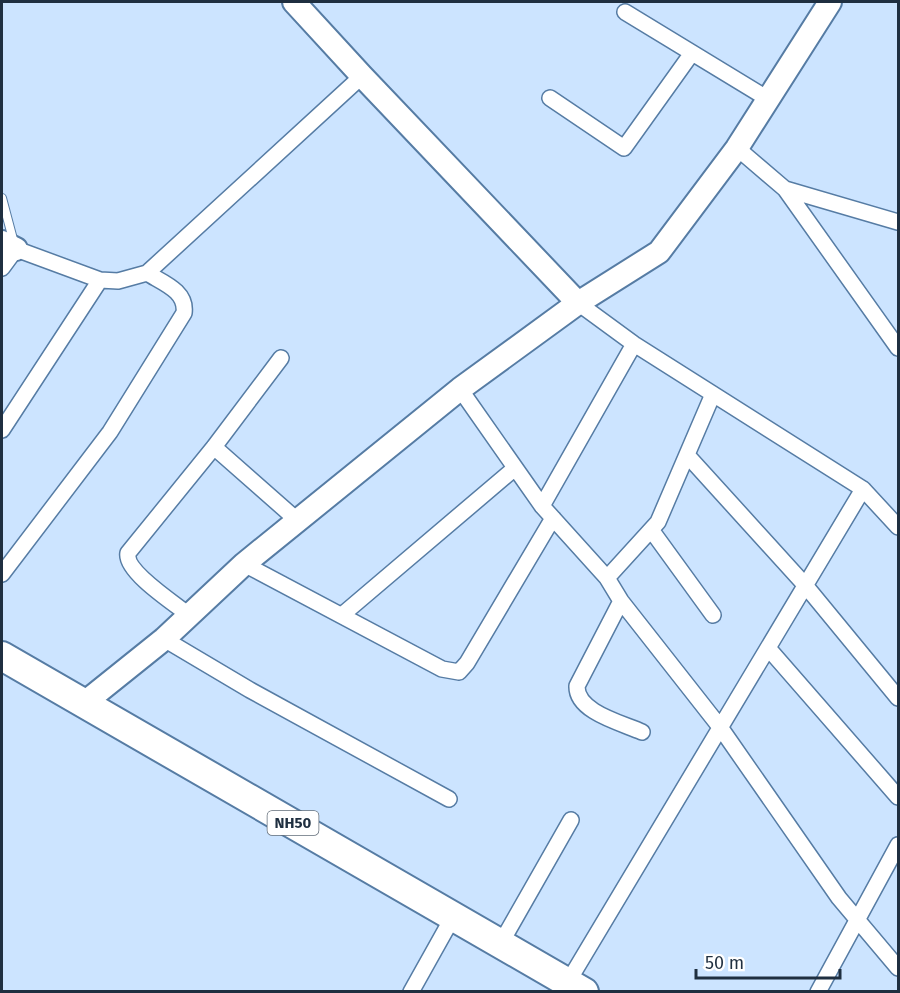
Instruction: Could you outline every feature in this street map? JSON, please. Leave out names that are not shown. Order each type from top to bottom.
[{"type":"highway","name":"NH50","points":[[2,656],[576,987]]},
{"type":"street","points":[[294,2],[578,303],[634,344],[863,489],[898,527]]},
{"type":"street","points":[[83,704],[164,639],[244,564],[460,388],[578,303],[659,252],[737,148],[830,2]]},
{"type":"street","points":[[625,12],[768,99]]},
{"type":"street","points":[[550,98],[624,148],[692,53]]},
{"type":"street","points":[[2,269],[9,246],[100,280],[118,281],[147,273],[362,76]]},
{"type":"street","points":[[737,148],[785,189],[898,348]]},
{"type":"street","points":[[785,189],[898,222]]},
{"type":"street","points":[[2,574],[110,432],[184,313],[185,304],[182,296],[147,273]]},
{"type":"street","points":[[2,430],[100,280]]},
{"type":"street","points":[[542,506],[634,344]]},
{"type":"street","points":[[189,615],[133,569],[127,559],[131,548],[214,447],[281,358]]},
{"type":"street","points":[[460,388],[542,506],[607,578],[621,601],[720,727],[839,898],[898,968]]},
{"type":"street","points":[[607,578],[652,531],[713,394]]},
{"type":"street","points":[[214,447],[298,521]]},
{"type":"street","points":[[687,455],[805,585],[898,698]]},
{"type":"street","points":[[342,615],[515,468]]},
{"type":"street","points":[[576,987],[720,727],[863,489]]},
{"type":"street","points":[[244,564],[442,669],[459,672],[467,663],[553,518]]},
{"type":"street","points":[[652,531],[713,615]]},
{"type":"street","points":[[621,601],[577,686],[576,695],[595,711],[642,732]]},
{"type":"street","points":[[164,639],[250,690],[449,799]]},
{"type":"street","points":[[768,648],[898,797]]},
{"type":"street","points":[[501,943],[571,820]]},
{"type":"street","points":[[818,992],[898,845]]},
{"type":"street","points":[[411,992],[454,915]]},
{"type":"lane","points":[[2,198],[9,246]]}]
